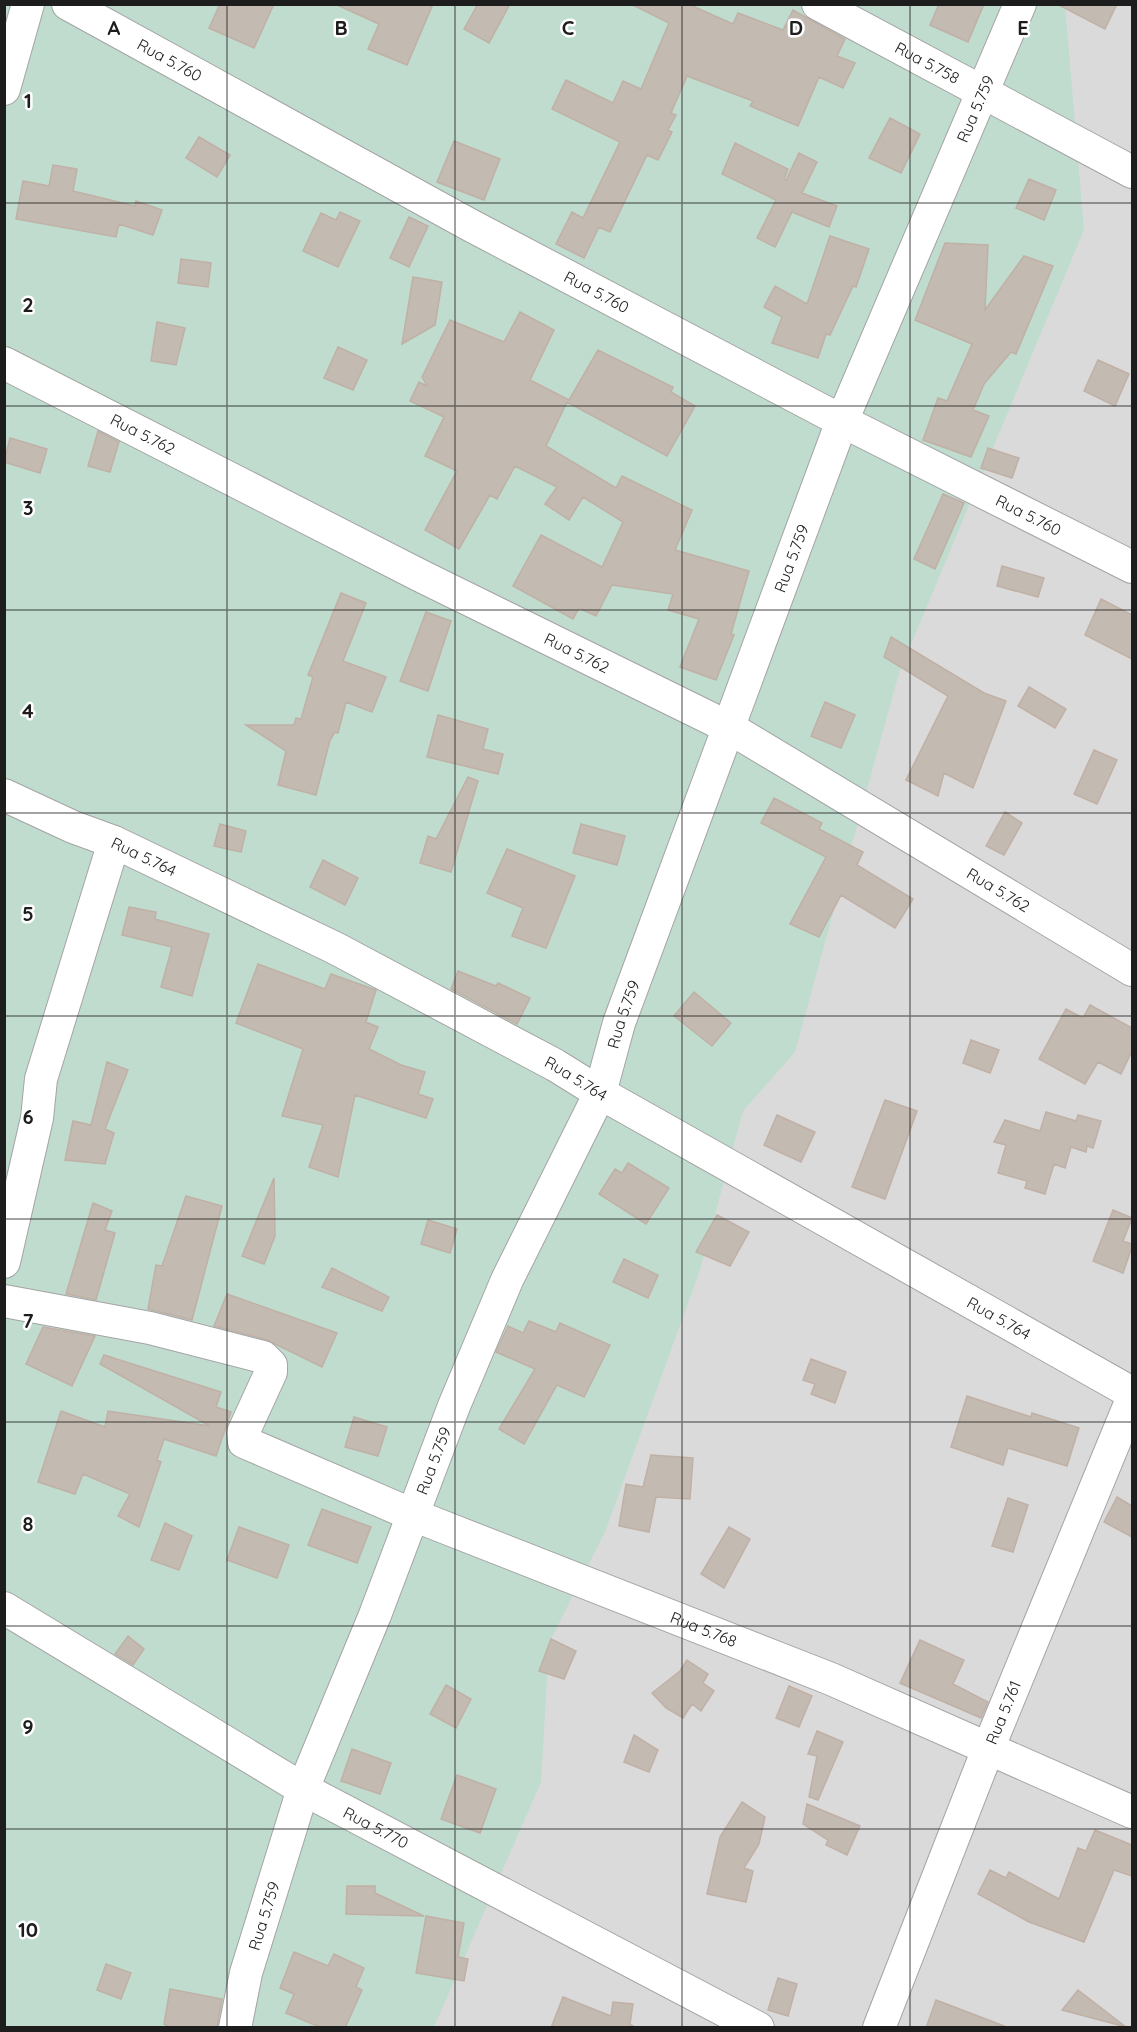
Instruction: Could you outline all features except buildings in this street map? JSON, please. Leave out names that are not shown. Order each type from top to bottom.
[{"type":"street","points":[[4,89],[28,4]]},
{"type":"street","name":"Rua 5.760","points":[[68,4],[470,225],[842,421],[1132,567]]},
{"type":"street","name":"Rua 5.758","points":[[818,4],[1132,172]]},
{"type":"street","name":"Rua 5.759","points":[[235,2028],[246,1973],[303,1789],[375,1615],[454,1406],[507,1280],[600,1093],[619,1023],[842,421],[1020,4]]},
{"type":"street","name":"Rua 5.762","points":[[4,363],[421,576],[728,727],[1132,970]]},
{"type":"street","name":"Rua 5.764","points":[[4,795],[73,827],[114,842],[335,948],[555,1065],[600,1093],[1132,1394]]},
{"type":"street","points":[[4,1262],[37,1118],[41,1079],[114,842]]},
{"type":"street","name":"Rua 5.768","points":[[4,1301],[150,1328],[263,1357],[271,1365],[271,1371],[242,1438],[244,1442],[413,1515],[831,1679],[1132,1812]]},
{"type":"street","name":"Rua 5.761","points":[[879,2028],[988,1749],[1132,1399]]},
{"type":"street","name":"Rua 5.770","points":[[4,1608],[303,1789],[758,2028]]},
{"type":"shaded area","points":[[5,5],[1132,5],[1132,2027],[5,2027]]},
{"type":"green space","points":[[5,5],[1065,5],[1084,230],[899,673],[795,1052],[743,1111],[700,1270],[605,1532],[549,1643],[541,1782],[434,2027],[5,2028]]}]
